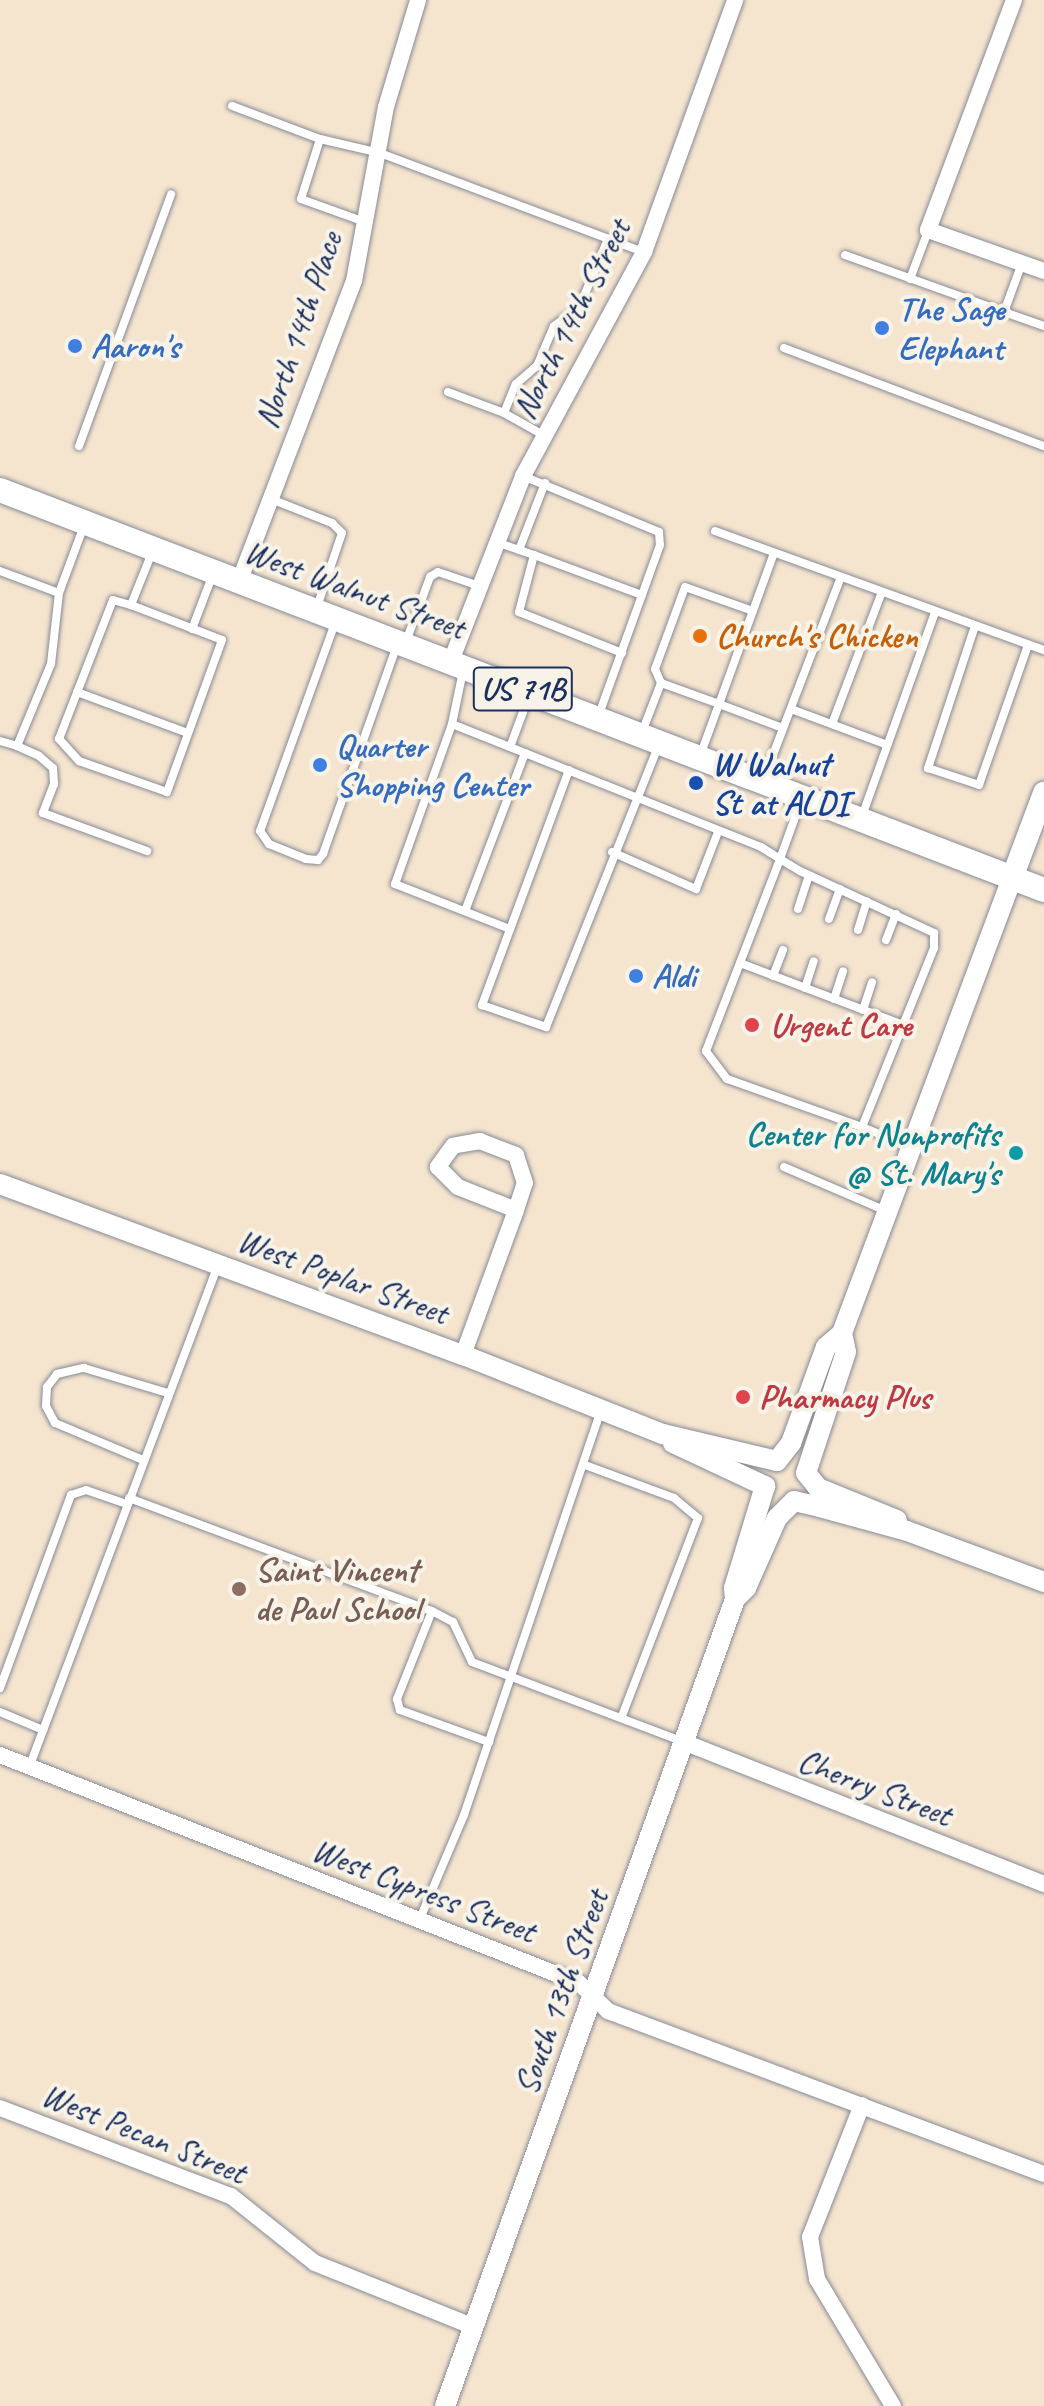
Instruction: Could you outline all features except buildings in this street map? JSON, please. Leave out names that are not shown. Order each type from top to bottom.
[{"type":"main road","name":"West Walnut Street","points":[[0,490],[1044,890]]},
{"type":"main road","points":[[1012,878],[1044,793]]},
{"type":"street","name":"North 14th Place","points":[[239,582],[354,281],[380,153],[386,107],[418,0]]},
{"type":"street","name":"North 14th Street","points":[[458,663],[496,542],[523,476],[644,252],[735,0]]},
{"type":"street","points":[[1014,0],[928,230],[1044,271]]},
{"type":"street","points":[[1012,878],[842,1333],[826,1347],[791,1443],[767,1471],[765,1486],[773,1498],[907,1531],[1044,1582]]},
{"type":"street","points":[[463,1355],[516,1210],[525,1183],[516,1155],[480,1141],[453,1146],[438,1167],[458,1187],[516,1210]]},
{"type":"street","name":"West Poplar Street","points":[[0,1184],[463,1355],[663,1434],[777,1461]]},
{"type":"street","points":[[794,1501],[807,1487],[806,1473],[846,1352],[842,1333]]},
{"type":"street","name":"West Poplar Street","points":[[663,1434],[680,1448],[765,1486]]},
{"type":"street","points":[[777,1461],[798,1462],[818,1488],[899,1521],[907,1531]]},
{"type":"street","name":"South 13th Street","points":[[445,2406],[686,1743],[735,1599],[734,1588],[765,1486]]},
{"type":"street","name":"South 13th Street","points":[[735,1599],[746,1588],[777,1518],[794,1501]]},
{"type":"street","name":"Cherry Street","points":[[686,1743],[1044,1884]]},
{"type":"street","name":"West Cypress Street","points":[[0,1755],[579,1983],[608,2011],[1044,2174]]},
{"type":"street","points":[[862,2105],[810,2237],[817,2279],[893,2406]]},
{"type":"street","name":"West Pecan Street","points":[[0,2108],[231,2196],[315,2263],[474,2327]]},
{"type":"lane","points":[[232,106],[320,139],[380,153],[644,252]]},
{"type":"lane","points":[[320,139],[301,199],[366,223]]},
{"type":"lane","points":[[79,446],[171,194]]},
{"type":"lane","points":[[910,279],[928,230]]},
{"type":"lane","points":[[504,413],[516,384],[537,366],[554,326],[579,308],[608,239]]},
{"type":"lane","points":[[845,255],[1044,326]]},
{"type":"lane","points":[[1004,312],[1022,263]]},
{"type":"lane","points":[[784,348],[1044,446]]},
{"type":"lane","points":[[448,392],[504,413],[545,436]]},
{"type":"lane","points":[[523,476],[659,532],[660,545],[598,718]]},
{"type":"lane","points":[[519,550],[545,483]]},
{"type":"lane","points":[[270,498],[332,523],[342,533],[326,614],[260,831],[269,844],[306,859],[318,860],[323,854],[402,642],[430,577],[438,572],[482,587]]},
{"type":"lane","points":[[17,746],[51,664],[59,593],[85,523]]},
{"type":"lane","points":[[715,531],[1043,648]]},
{"type":"lane","points":[[496,542],[642,595]]},
{"type":"lane","points":[[131,605],[154,549]]},
{"type":"lane","points":[[699,757],[774,553]]},
{"type":"lane","points":[[534,555],[519,612],[622,653]]},
{"type":"lane","points":[[0,571],[59,593]]},
{"type":"lane","points":[[192,629],[214,572]]},
{"type":"lane","points":[[763,782],[841,577]]},
{"type":"lane","points":[[569,770],[482,1005],[546,1027],[612,852],[636,798],[661,683],[655,669],[685,587],[753,611]]},
{"type":"lane","points":[[832,724],[882,592]]},
{"type":"lane","points":[[113,600],[192,629],[222,640],[167,792],[79,761],[59,739],[113,600]]},
{"type":"lane","points":[[861,820],[935,612]]},
{"type":"lane","points":[[975,626],[928,768],[979,785],[1028,645]]},
{"type":"lane","points":[[458,663],[452,724],[395,884],[510,929]]},
{"type":"lane","points":[[661,683],[783,728]]},
{"type":"lane","points":[[77,692],[188,733]]},
{"type":"lane","points":[[510,747],[531,692]]},
{"type":"lane","points":[[791,709],[888,745]]},
{"type":"lane","points":[[452,724],[718,832],[934,933],[934,948],[862,1127]]},
{"type":"lane","points":[[0,741],[17,746],[53,768],[54,784],[43,813],[147,851]]},
{"type":"lane","points":[[465,911],[525,753]]},
{"type":"lane","points":[[802,797],[706,1051],[727,1079],[911,1147]]},
{"type":"lane","points":[[612,852],[696,889],[718,832]]},
{"type":"lane","points":[[798,909],[809,876]]},
{"type":"lane","points":[[829,919],[840,889]]},
{"type":"lane","points":[[858,930],[867,901]]},
{"type":"lane","points":[[886,940],[896,914]]},
{"type":"lane","points":[[773,976],[783,950]]},
{"type":"lane","points":[[805,988],[814,961]]},
{"type":"lane","points":[[740,963],[903,1025]]},
{"type":"lane","points":[[834,999],[843,971]]},
{"type":"lane","points":[[863,1010],[872,982]]},
{"type":"lane","points":[[784,1167],[887,1211]]},
{"type":"lane","points":[[30,1765],[218,1264]]},
{"type":"lane","points":[[143,1460],[55,1423],[46,1406],[47,1387],[57,1374],[84,1368],[168,1393]]},
{"type":"lane","points":[[419,1921],[489,1742],[510,1674],[585,1465],[601,1409]]},
{"type":"lane","points":[[585,1465],[674,1498],[698,1518],[622,1716]]},
{"type":"lane","points":[[0,1688],[71,1495],[86,1490],[128,1501],[432,1611],[453,1622],[472,1662],[622,1716],[686,1743]]},
{"type":"lane","points":[[432,1611],[397,1699],[400,1710],[489,1742]]},
{"type":"lane","points":[[0,1712],[43,1730]]},
{"type":"place","name":"The Sage Elephant","points":[[882,328]]},
{"type":"place","name":"Aaron's","points":[[75,346]]},
{"type":"place","name":"Church's Chicken","points":[[700,636]]},
{"type":"place","name":"Quarter Shopping Center","points":[[320,765]]},
{"type":"place","name":"W Walnut St at ALDI","points":[[696,783]]},
{"type":"place","name":"Aldi","points":[[636,976]]},
{"type":"place","name":"Urgent Care","points":[[752,1025]]},
{"type":"place","name":"Center for Nonprofits @ St. Mary's","points":[[1016,1153]]},
{"type":"place","name":"Pharmacy Plus","points":[[743,1397]]},
{"type":"place","name":"Saint Vincent de Paul School","points":[[239,1589]]}]
